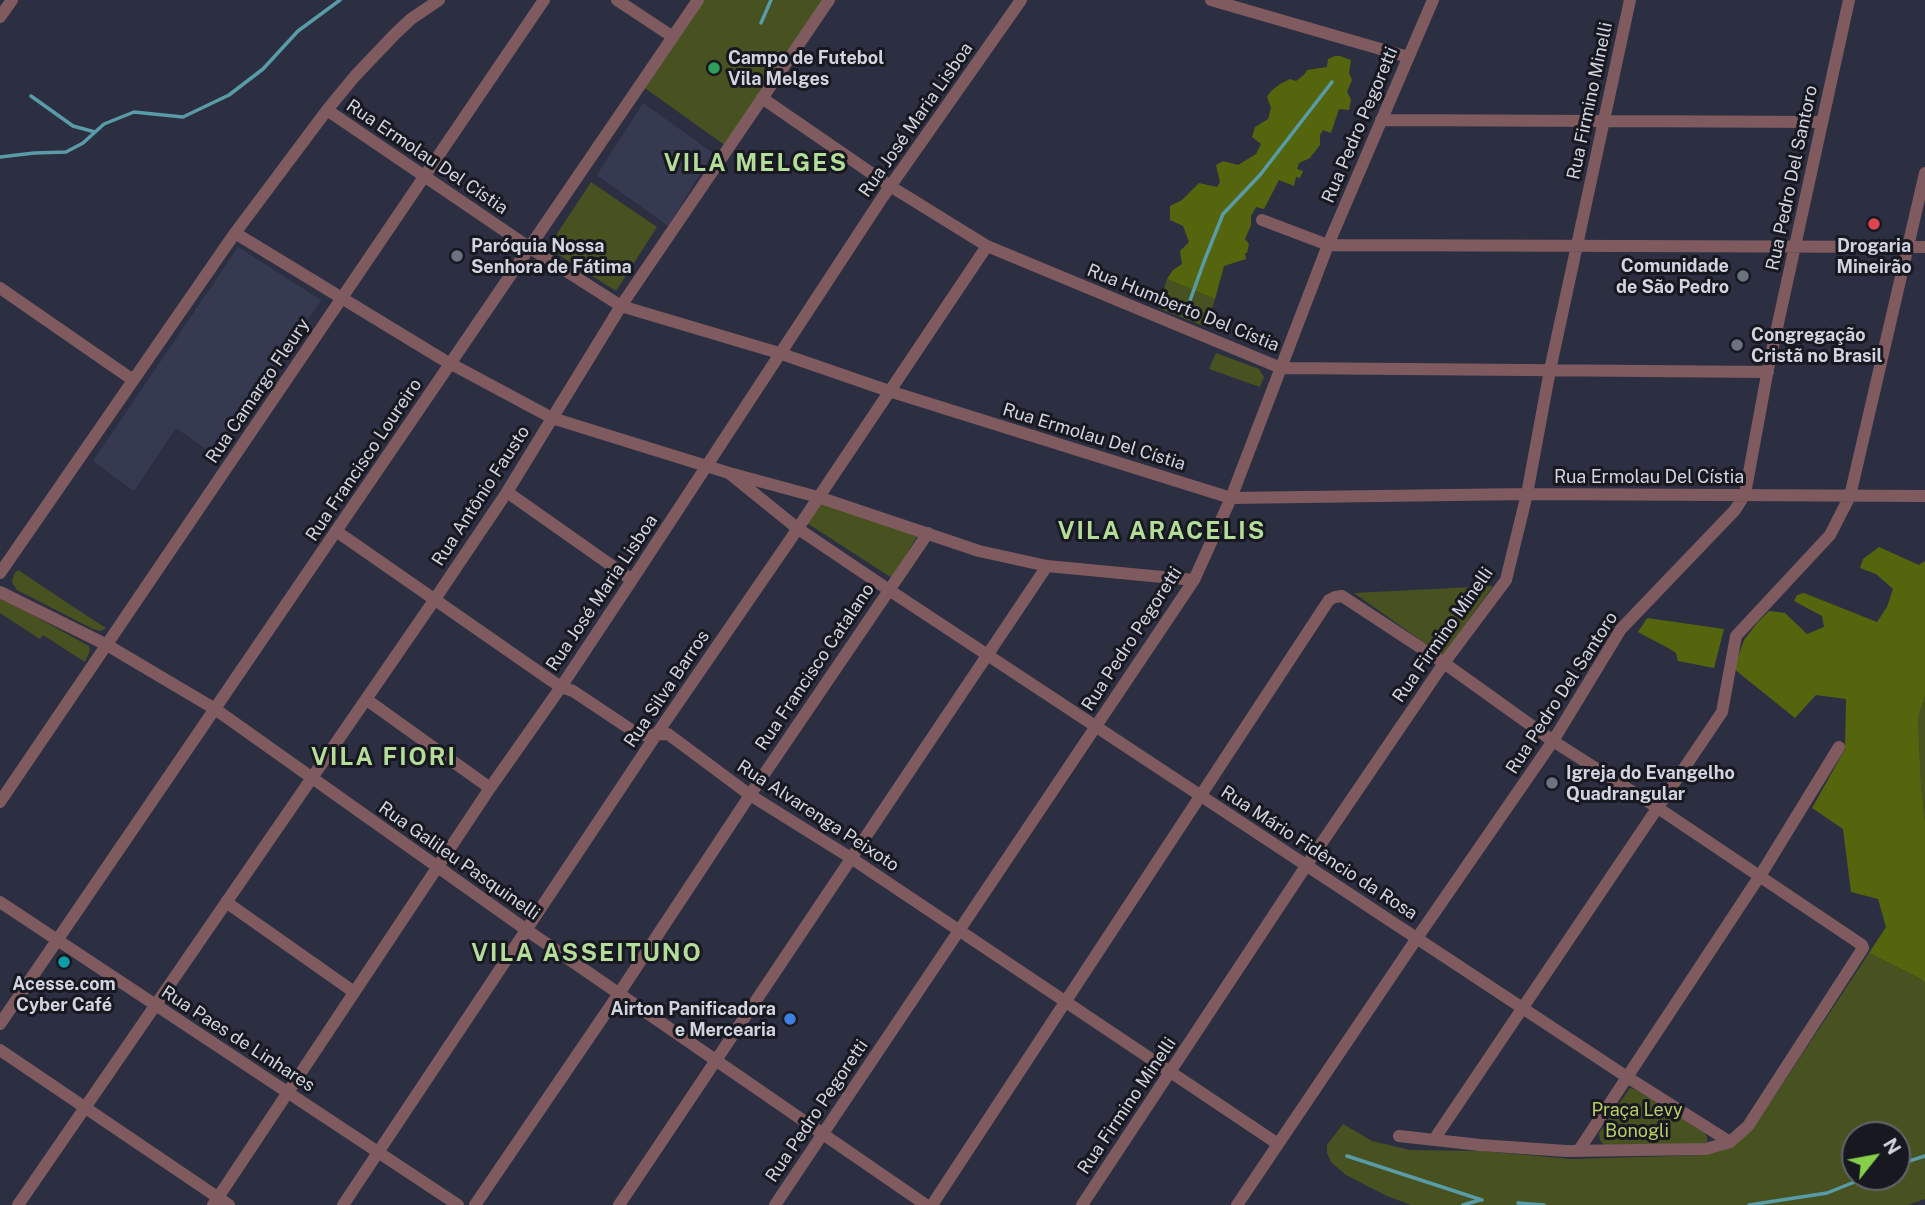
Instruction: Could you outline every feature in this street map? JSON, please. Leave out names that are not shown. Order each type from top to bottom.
[{"type":"street","points":[[0,17],[12,0]]},
{"type":"street","points":[[0,573],[235,233],[327,110],[395,34],[439,0]]},
{"type":"street","name":"Rua Camargo Fleury","points":[[0,802],[544,0]]},
{"type":"street","points":[[617,0],[673,37]]},
{"type":"street","name":"Rua Francisco Loureiro","points":[[0,1024],[698,0]]},
{"type":"street","name":"Rua Antônio Fausto","points":[[18,1205],[435,599],[507,492],[621,306],[829,0]]},
{"type":"street","name":"Rua José Maria Lisboa","points":[[220,1202],[287,1092],[490,788],[561,687],[890,186],[1021,0]]},
{"type":"street","points":[[1211,0],[1408,57]]},
{"type":"street","name":"Rua Pedro Pegoretti","points":[[775,1205],[1194,580],[1231,498],[1328,245],[1433,0]]},
{"type":"street","name":"Rua Firmino Minelli","points":[[1082,1205],[1444,663],[1506,580],[1527,494],[1550,370],[1630,0]]},
{"type":"street","name":"Rua Pedro Del Santoro","points":[[1237,1205],[1553,741],[1621,629],[1735,510],[1745,494],[1768,372],[1849,0]]},
{"type":"street","name":"Rua Humberto Del Cístia","points":[[762,98],[890,186],[987,246],[1281,368],[1768,372]]},
{"type":"street","name":"Rua Ermolau Del Cístia","points":[[327,110],[530,248],[621,306],[779,353],[889,391],[1231,498],[1527,494],[1925,496]]},
{"type":"street","points":[[1381,120],[1822,122]]},
{"type":"street","points":[[1435,1139],[1722,712],[1736,636],[1830,535],[1850,496],[1925,173]]},
{"type":"street","points":[[1262,220],[1328,245],[1925,247]]},
{"type":"street","points":[[235,233],[450,363],[552,418],[729,473],[818,497],[979,551],[1047,566],[1194,580]]},
{"type":"street","name":"Rua Silva Barros","points":[[343,1205],[528,931],[656,735],[987,246]]},
{"type":"street","points":[[0,288],[133,380]]},
{"type":"street","name":"Rua Mário Fidêncio da Rosa","points":[[729,473],[797,528],[889,590],[1627,1077],[1730,1142]]},
{"type":"street","points":[[507,492],[632,580]]},
{"type":"street","name":"Rua Alvarenga Peixoto","points":[[336,531],[561,687],[573,691],[639,735],[668,734],[750,795],[851,858],[1278,1144]]},
{"type":"street","name":"Rua Francisco Catalano","points":[[475,1205],[928,533]]},
{"type":"street","points":[[619,1205],[1047,566]]},
{"type":"street","name":"Rua Galileu Pasquinelli","points":[[0,592],[107,645],[215,709],[528,931],[926,1205]]},
{"type":"street","points":[[932,1205],[1329,600],[1342,596],[1444,663],[1553,741],[1658,807],[1862,945],[1863,951],[1748,1126],[1730,1142],[1706,1149],[1578,1150],[1480,1145],[1399,1136]]},
{"type":"street","points":[[367,700],[490,788]]},
{"type":"street","points":[[1578,1150],[1759,876],[1839,747]]},
{"type":"street","name":"Rua Paes de Linhares","points":[[0,902],[458,1205]]},
{"type":"street","points":[[226,902],[354,992]]},
{"type":"street","points":[[0,1050],[220,1202]]},
{"type":"shaded area","points":[[643,103],[713,153],[668,226],[597,175]]},
{"type":"shaded area","points":[[238,247],[321,300],[217,457],[176,428],[134,491],[93,461]]},
{"type":"green space","points":[[700,0],[826,0],[726,146],[642,86]]},
{"type":"green space","points":[[1335,56],[1351,60],[1349,73],[1352,80],[1347,92],[1351,99],[1349,110],[1339,109],[1331,133],[1323,130],[1320,145],[1310,158],[1299,163],[1297,169],[1303,171],[1300,178],[1296,177],[1294,186],[1279,180],[1264,209],[1256,207],[1245,239],[1249,244],[1245,253],[1246,259],[1224,266],[1215,299],[1167,279],[1173,270],[1182,264],[1180,251],[1189,242],[1183,226],[1170,220],[1170,206],[1182,200],[1199,183],[1217,187],[1220,182],[1216,165],[1223,161],[1238,165],[1256,154],[1261,144],[1252,137],[1255,127],[1268,119],[1271,108],[1267,97],[1271,91],[1290,79],[1296,81],[1307,70],[1327,67],[1328,59]]},
{"type":"green space","points":[[591,182],[657,227],[616,291],[549,246]]},
{"type":"green space","points":[[1167,279],[1215,299],[1206,327],[1158,308]]},
{"type":"green space","points":[[1216,353],[1259,369],[1264,377],[1260,387],[1209,369]]},
{"type":"green space","points":[[821,499],[918,535],[892,578],[807,523]]},
{"type":"green space","points":[[1879,547],[1919,565],[1925,561],[1925,696],[1918,718],[1925,822],[1925,983],[1869,953],[1886,927],[1878,899],[1851,892],[1843,829],[1812,808],[1845,749],[1846,699],[1816,695],[1795,718],[1734,669],[1744,640],[1769,611],[1785,613],[1807,634],[1824,627],[1822,616],[1794,601],[1797,595],[1804,593],[1877,622],[1887,607],[1893,589],[1876,574],[1860,568],[1863,559]]},
{"type":"green space","points":[[18,570],[106,628],[101,631],[93,629],[17,590],[12,582]]},
{"type":"green space","points":[[1493,586],[1443,656],[1354,593]]},
{"type":"green space","points":[[0,597],[89,646],[85,662],[43,635],[40,639],[0,613]]},
{"type":"green space","points":[[1647,618],[1724,629],[1714,668],[1678,661],[1676,653],[1638,632]]},
{"type":"green space","points":[[1925,696],[1925,822],[1918,718]]},
{"type":"green space","points":[[1869,953],[1925,983],[1925,1199],[1908,1205],[1411,1205],[1346,1175],[1331,1162],[1327,1145],[1343,1124],[1372,1141],[1410,1150],[1481,1151],[1572,1159],[1707,1155],[1772,1100]]},
{"type":"green space","name":"Praça Levy Bonogli","points":[[1630,1088],[1704,1132],[1707,1142],[1604,1145],[1599,1133]]},
{"type":"waterway","points":[[0,157],[66,152],[83,143],[104,124],[134,112],[183,117],[229,95],[263,69],[298,31],[340,0]]},
{"type":"waterway","points":[[761,23],[771,0]]},
{"type":"waterway","points":[[1188,306],[1223,214],[1260,175],[1332,82]]},
{"type":"waterway","points":[[31,96],[73,126],[95,132]]},
{"type":"waterway","points":[[1347,1156],[1482,1200]]},
{"type":"waterway","points":[[1911,1160],[1925,1156]]},
{"type":"waterway","points":[[1749,1205],[1827,1193],[1841,1187]]},
{"type":"waterway","points":[[1463,1205],[1480,1200]]},
{"type":"waterway","points":[[1518,1203],[1544,1205]]},
{"type":"place","name":"Campo de Futebol Vila Melges","points":[[714,68]]},
{"type":"place","name":"Drogaria Mineirão","points":[[1874,224]]},
{"type":"place","name":"Paróquia Nossa Senhora de Fátima","points":[[457,256]]},
{"type":"place","name":"Comunidade de São Pedro","points":[[1743,276]]},
{"type":"place","name":"Congregação Cristã no Brasil","points":[[1737,345]]},
{"type":"place","name":"Igreja do Evangelho Quadrangular","points":[[1552,783]]},
{"type":"place","name":"Acesse.com Cyber Café","points":[[64,962]]},
{"type":"place","name":"Airton Panificadora e Mercearia","points":[[790,1019]]},
{"type":"district","name":"VILA MELGES","points":[[756,164]]},
{"type":"district","name":"VILA ARACELIS","points":[[1162,532]]},
{"type":"district","name":"VILA FIORI","points":[[384,758]]},
{"type":"district","name":"VILA ASSEITUNO","points":[[587,954]]}]
